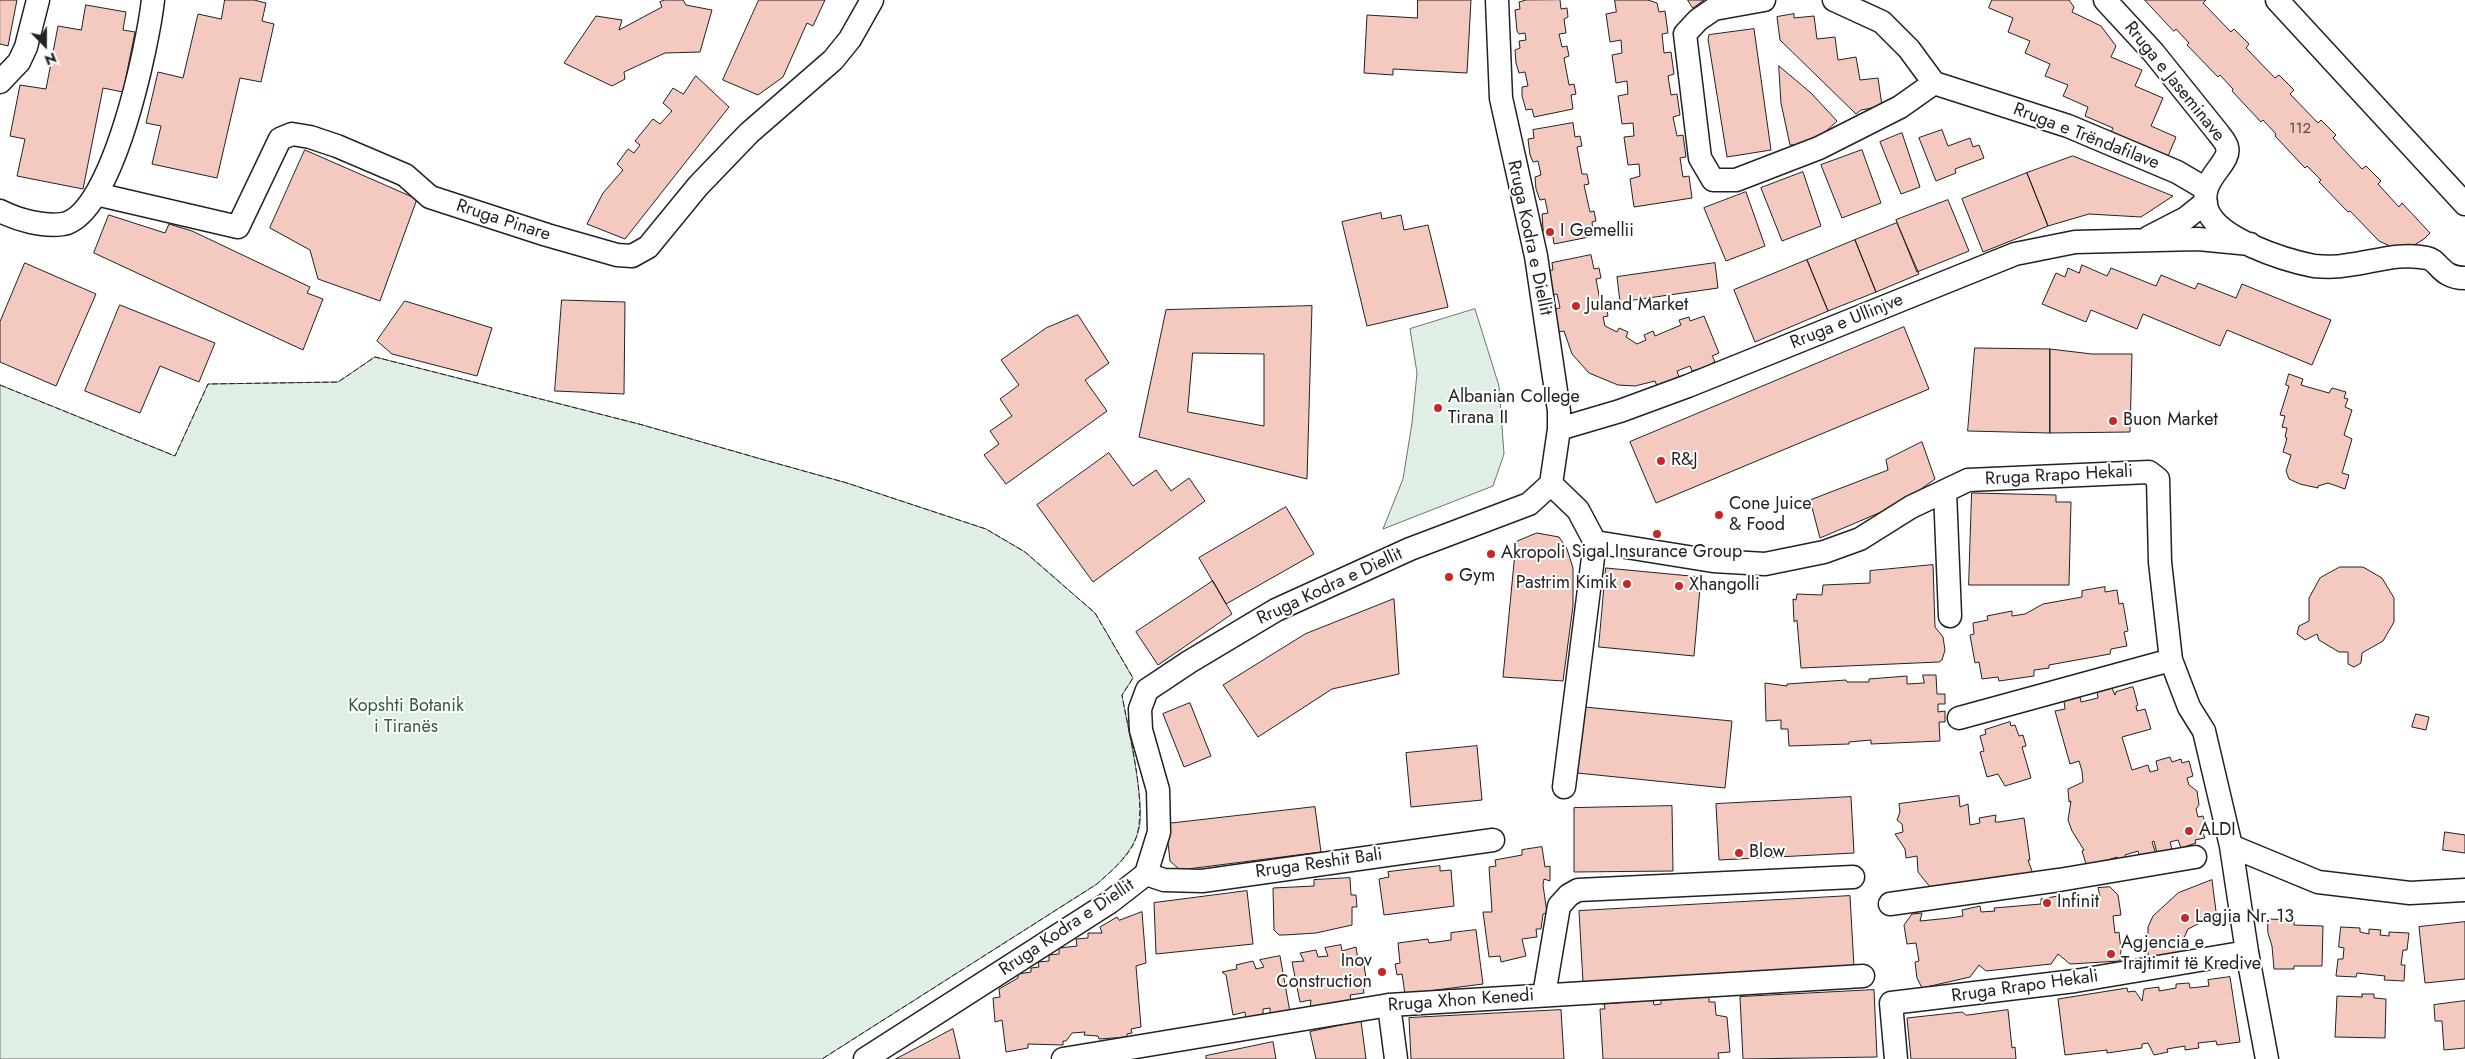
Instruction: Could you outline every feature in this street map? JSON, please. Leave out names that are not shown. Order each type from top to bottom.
[{"type":"street","points":[[0,82],[19,62],[26,47],[38,0]]},
{"type":"street","points":[[0,211],[34,222],[64,224],[82,212],[96,194],[109,172],[133,97],[150,26],[153,0]]},
{"type":"street","name":"Rruga Pinare","points":[[96,194],[238,227],[280,139],[292,134],[310,137],[337,146],[405,175],[430,197],[547,235],[616,255],[632,256],[648,246],[698,186],[750,132],[833,60],[855,32],[872,0]]},
{"type":"street","name":"Rruga Kodra e Diellit","points":[[865,1059],[1110,902],[1146,874],[1159,832],[1158,790],[1141,730],[1140,709],[1148,690],[1189,662],[1276,610],[1410,550],[1530,504],[1550,484],[1559,429],[1552,352],[1536,256],[1500,98],[1497,0]]},
{"type":"street","points":[[1764,0],[1714,9],[1698,20],[1685,34],[1700,158],[1712,180],[1736,180],[1819,148],[1900,108],[1934,83],[1909,49],[1882,22],[1834,0]]},
{"type":"street","name":"Rruga e Jaseminave","points":[[2105,0],[2153,52],[2219,134],[2227,147],[2226,157],[2209,181],[2206,196]]},
{"type":"street","points":[[2277,0],[2465,204]]},
{"type":"street","name":"Rruga e Trëndafilave","points":[[1934,83],[2068,126],[2177,172],[2206,196]]},
{"type":"street","points":[[2206,196],[2214,221],[2223,230],[2250,244],[2316,266],[2348,266],[2376,259],[2406,256],[2429,258],[2448,275],[2465,278]]},
{"type":"street","name":"Rruga e Ullinjve","points":[[2139,241],[2165,230],[2206,196]]},
{"type":"street","name":"Rruga e Ullinjve","points":[[1559,429],[1620,411],[1688,386],[2015,254],[2074,242],[2198,239],[2250,244]]},
{"type":"street","name":"Rruga Rrapo Hekali","points":[[1595,542],[1713,561],[1765,564],[1824,552],[1860,539],[1911,507],[1968,480],[2149,472],[2158,479],[2160,562],[2171,660],[2189,707],[2204,731],[2231,846],[2247,952],[2267,1059]]},
{"type":"street","points":[[1550,484],[1578,510],[1595,542],[1564,787]]},
{"type":"street","points":[[1944,491],[1950,616]]},
{"type":"street","points":[[1959,718],[2171,660]]},
{"type":"street","name":"Rruga Reshit Bali","points":[[1146,874],[1164,880],[1202,881],[1493,840]]},
{"type":"street","points":[[2231,846],[2318,882],[2410,893],[2465,890]]},
{"type":"street","points":[[1890,904],[2059,880],[2195,857]]},
{"type":"street","points":[[1544,995],[1559,906],[1568,896],[1578,890],[1853,877]]},
{"type":"street","name":"Rruga Rrapo Hekali","points":[[1896,1059],[1891,1003],[2075,981],[2247,952]]},
{"type":"street","name":"Rruga Xhon Kenedi","points":[[1063,1059],[1196,1035],[1389,1005],[1863,976]]},
{"type":"street","points":[[1389,1005],[1396,1059]]},
{"type":"green space","points":[[1475,309],[1499,386],[1504,454],[1493,486],[1383,529],[1403,479],[1412,423],[1417,373],[1410,329]]},
{"type":"green space","name":"Kopshti Botanik i Tiranës","points":[[375,357],[639,424],[847,483],[986,529],[1025,552],[1095,613],[1133,678],[1122,695],[1138,784],[1140,817],[1139,829],[1128,853],[1097,884],[822,1059],[0,1059],[0,385],[175,456],[208,384],[338,382]]},
{"type":"building","points":[[0,0],[17,0],[8,46],[0,44]]},
{"type":"building","points":[[225,0],[254,0],[266,3],[262,21],[274,24],[261,82],[240,78],[217,178],[152,164],[161,126],[146,123],[158,72],[183,78],[198,14],[221,19]]},
{"type":"building","points":[[665,0],[683,0],[686,5],[712,10],[700,52],[665,53],[624,72],[625,79],[612,86],[564,63],[596,16],[622,20],[619,30],[662,7],[660,2]]},
{"type":"building","points":[[759,0],[825,0],[813,26],[807,23],[783,77],[758,95],[723,80]]},
{"type":"building","points":[[1418,0],[1471,0],[1467,73],[1393,69],[1393,75],[1364,73],[1367,15],[1417,18]]},
{"type":"building","points":[[1526,0],[1560,0],[1561,9],[1567,8],[1568,17],[1564,19],[1566,33],[1559,34],[1562,47],[1567,46],[1569,56],[1564,58],[1569,85],[1574,84],[1576,94],[1571,95],[1573,109],[1534,117],[1532,109],[1526,110],[1522,96],[1522,87],[1528,86],[1525,72],[1519,73],[1516,63],[1515,50],[1520,48],[1519,41],[1526,40],[1525,33],[1519,34],[1517,31],[1515,10],[1520,9],[1519,2]]},
{"type":"building","points":[[1615,0],[1648,0],[1657,3],[1659,12],[1665,11],[1668,33],[1662,34],[1664,53],[1671,52],[1674,74],[1668,76],[1671,95],[1677,94],[1680,115],[1673,117],[1677,136],[1683,135],[1686,157],[1680,158],[1683,177],[1689,176],[1692,198],[1634,207],[1630,179],[1640,176],[1639,164],[1628,165],[1624,137],[1634,136],[1633,123],[1622,124],[1618,96],[1628,94],[1627,81],[1616,83],[1612,55],[1622,53],[1621,40],[1610,42],[1606,14],[1616,12]]},
{"type":"building","points":[[1688,0],[1704,0],[1693,8]]},
{"type":"building","points":[[1992,0],[2069,0],[2074,7],[2072,12],[2101,26],[2116,46],[2111,57],[2142,70],[2135,86],[2163,98],[2151,126],[2176,137],[2166,161],[2109,136],[2113,128],[2085,116],[2088,107],[2063,96],[2068,85],[2045,76],[2050,64],[2025,53],[2030,41],[2008,32],[2013,18],[1989,8]]},
{"type":"building","points":[[2145,0],[2206,0],[2203,3],[2231,32],[2234,29],[2249,44],[2246,48],[2275,78],[2279,75],[2294,90],[2290,94],[2318,123],[2321,120],[2336,135],[2333,138],[2362,169],[2366,166],[2381,181],[2378,184],[2399,207],[2402,203],[2430,233],[2411,247],[2392,247],[2379,241],[2319,182],[2321,180],[2307,166],[2305,168],[2275,136],[2276,134],[2263,120],[2261,122],[2220,75],[2218,77],[2187,45],[2189,43],[2176,29],[2174,31]]},
{"type":"building","points":[[86,5],[126,12],[123,30],[135,32],[123,92],[103,88],[83,189],[17,176],[25,139],[10,136],[20,85],[46,89],[58,26],[81,30]]},
{"type":"building","points":[[1794,14],[1794,18],[1814,16],[1817,39],[1835,37],[1838,60],[1856,57],[1860,80],[1878,78],[1882,106],[1861,110],[1856,114],[1780,40],[1777,17]]},
{"type":"building","points":[[1754,29],[1771,150],[1727,157],[1708,39],[1709,35]]},
{"type":"building","points":[[1779,66],[1811,93],[1837,121],[1820,137],[1798,145],[1790,145],[1781,103]]},
{"type":"building","points":[[696,76],[729,107],[625,239],[587,224],[603,193],[623,170],[617,164],[628,149],[634,153],[640,145],[635,141],[653,119],[660,124],[672,111],[663,103],[673,88],[683,94]]},
{"type":"building","points":[[1573,123],[1575,137],[1580,136],[1582,146],[1577,147],[1582,174],[1587,174],[1589,184],[1584,185],[1590,212],[1594,211],[1596,221],[1592,222],[1594,236],[1554,244],[1553,237],[1547,237],[1543,229],[1542,214],[1548,213],[1545,199],[1540,200],[1536,189],[1535,177],[1541,175],[1538,161],[1533,162],[1530,155],[1528,139],[1534,138],[1533,130]]},
{"type":"building","points":[[1942,130],[1948,146],[1970,138],[1973,147],[1979,145],[1984,158],[1955,169],[1956,173],[1936,181],[1919,138]]},
{"type":"building","points":[[1902,133],[1920,187],[1901,194],[1880,142]]},
{"type":"building","points":[[305,150],[417,199],[380,301],[318,279],[310,250],[270,228]]},
{"type":"building","points":[[1862,150],[1881,203],[1842,218],[1821,165]]},
{"type":"building","points":[[2073,156],[2173,196],[2141,217],[2089,214],[2048,226],[2027,173]]},
{"type":"building","points":[[1803,172],[1821,226],[1782,241],[1761,188]]},
{"type":"building","points":[[2027,173],[2048,226],[1983,252],[1962,199]]},
{"type":"building","points":[[1746,192],[1765,246],[1726,261],[1704,208]]},
{"type":"building","points":[[1948,200],[1969,251],[1917,272],[1896,220]]},
{"type":"building","points":[[1381,213],[1382,219],[1401,215],[1404,230],[1428,225],[1448,307],[1367,326],[1342,222]]},
{"type":"building","points":[[109,215],[165,233],[169,224],[192,231],[310,287],[307,293],[323,299],[303,350],[94,253]]},
{"type":"building","points":[[1897,223],[1919,274],[1876,292],[1855,240]]},
{"type":"building","points":[[1855,240],[1876,292],[1828,311],[1807,260]]},
{"type":"building","points":[[1591,255],[1594,269],[1599,268],[1601,278],[1596,279],[1601,306],[1606,306],[1608,316],[1603,317],[1605,326],[1617,332],[1619,328],[1628,332],[1626,337],[1637,344],[1646,340],[1644,335],[1653,331],[1655,336],[1681,325],[1679,320],[1689,317],[1690,321],[1704,316],[1719,353],[1712,356],[1715,361],[1709,366],[1692,371],[1690,366],[1677,371],[1679,377],[1657,386],[1655,381],[1635,386],[1618,385],[1589,373],[1572,354],[1564,331],[1559,332],[1556,326],[1554,309],[1560,308],[1557,294],[1552,295],[1547,271],[1553,270],[1552,263]]},
{"type":"building","points":[[1807,260],[1828,311],[1755,342],[1734,290]]},
{"type":"building","points":[[25,263],[96,294],[56,386],[0,362],[0,322]]},
{"type":"building","points":[[1715,263],[1718,288],[1620,302],[1617,277]]},
{"type":"building","points":[[2082,265],[2107,276],[2111,268],[2156,286],[2161,275],[2195,289],[2198,283],[2236,298],[2242,284],[2331,320],[2312,365],[2227,330],[2220,346],[2143,314],[2137,329],[2091,310],[2086,322],[2042,304],[2056,273],[2065,277],[2068,268],[2079,273]]},
{"type":"building","points":[[562,300],[625,302],[624,394],[555,391]]},
{"type":"building","points":[[405,301],[492,328],[477,376],[392,354],[377,341]]},
{"type":"building","points":[[120,305],[215,343],[199,382],[160,366],[140,413],[85,391]]},
{"type":"building","points":[[1312,306],[1307,479],[1139,437],[1166,310]],"holes":[[[1193,353],[1264,354],[1264,426],[1188,412]]]},
{"type":"building","points":[[1078,315],[1109,363],[1085,380],[1107,411],[1006,484],[984,455],[999,444],[990,431],[1012,416],[1000,399],[1019,385],[1001,360],[1046,328]]},
{"type":"building","points":[[1904,327],[1929,389],[1656,503],[1630,442]]},
{"type":"building","points":[[1975,348],[2050,349],[2050,433],[1968,431]]},
{"type":"building","points":[[2050,349],[2092,354],[2132,354],[2130,432],[2050,433]]},
{"type":"building","points":[[2289,374],[2303,379],[2301,385],[2329,393],[2332,388],[2346,392],[2344,398],[2348,399],[2345,407],[2352,410],[2344,435],[2352,439],[2342,473],[2349,475],[2345,489],[2328,483],[2318,486],[2318,488],[2300,484],[2289,479],[2286,471],[2291,455],[2283,452],[2287,438],[2285,437],[2287,428],[2282,427],[2285,416],[2280,415],[2289,386],[2286,385]]},
{"type":"building","points":[[1922,442],[1935,479],[1900,504],[1820,538],[1810,500],[1888,470],[1886,460]]},
{"type":"building","points":[[1109,453],[1133,486],[1156,470],[1171,491],[1189,478],[1205,501],[1093,582],[1037,505]]},
{"type":"building","points":[[1972,493],[2056,495],[2056,502],[2071,502],[2069,585],[1969,585]]},
{"type":"building","points":[[1286,507],[1314,554],[1226,604],[1199,558]]},
{"type":"building","points":[[1537,533],[1559,537],[1567,549],[1573,568],[1573,606],[1563,681],[1503,677],[1516,542]]},
{"type":"building","points":[[1933,565],[1935,627],[1943,637],[1945,650],[1942,660],[1939,662],[1801,668],[1797,620],[1794,622],[1793,599],[1796,600],[1797,594],[1822,595],[1823,585],[1870,583],[1870,571]]},
{"type":"building","points":[[2340,567],[2363,567],[2382,578],[2394,598],[2394,622],[2383,641],[2362,653],[2361,663],[2354,667],[2348,664],[2348,652],[2339,652],[2319,640],[2317,634],[2305,640],[2297,634],[2299,626],[2309,621],[2309,598],[2320,578]]},
{"type":"building","points":[[1606,568],[1701,577],[1694,656],[1599,647]]},
{"type":"building","points":[[1213,581],[1232,614],[1158,665],[1136,632]]},
{"type":"building","points":[[2105,587],[2105,592],[2117,590],[2119,604],[2123,603],[2128,631],[2124,632],[2127,646],[2111,649],[2110,654],[2049,665],[2049,668],[2034,670],[2034,676],[1999,681],[1998,677],[1982,679],[1979,662],[1975,663],[1970,635],[1974,634],[1973,623],[1988,620],[1987,616],[2012,611],[2012,616],[2025,614],[2043,604],[2082,597],[2082,591]]},
{"type":"building","points":[[1394,599],[1399,674],[1332,689],[1258,737],[1223,685],[1305,634]]},
{"type":"building","points":[[1923,675],[1936,675],[1937,694],[1945,694],[1945,704],[1938,704],[1938,712],[1945,711],[1945,722],[1939,722],[1940,741],[1871,744],[1871,740],[1849,742],[1849,744],[1789,746],[1788,729],[1781,729],[1781,720],[1766,721],[1765,683],[1787,686],[1787,684],[1846,680],[1847,682],[1869,682],[1869,679],[1907,676],[1907,684],[1924,683]]},
{"type":"building","points":[[2133,687],[2138,705],[2136,706],[2137,711],[2145,709],[2151,729],[2122,737],[2132,770],[2148,765],[2150,772],[2158,770],[2156,761],[2170,757],[2172,762],[2181,759],[2182,763],[2189,761],[2193,776],[2187,778],[2189,785],[2197,791],[2199,805],[2196,809],[2198,817],[2203,816],[2208,832],[2203,833],[2205,838],[2195,840],[2196,843],[2181,848],[2178,840],[2170,842],[2172,849],[2157,853],[2154,841],[2152,842],[2156,854],[2140,859],[2138,851],[2125,855],[2128,862],[2119,865],[2117,857],[2087,867],[2082,851],[2084,850],[2072,831],[2068,820],[2071,801],[2069,802],[2068,789],[2083,782],[2082,771],[2079,761],[2070,764],[2055,711],[2065,709],[2064,701],[2080,697],[2081,702],[2098,698],[2097,691],[2112,688],[2115,695],[2116,692]]},
{"type":"building","points":[[1190,703],[1211,756],[1184,767],[1163,714]]},
{"type":"building","points":[[1584,707],[1732,721],[1725,788],[1577,773]]},
{"type":"building","points":[[2416,714],[2429,717],[2426,730],[2412,727]]},
{"type":"building","points":[[2010,722],[2011,726],[2015,725],[2019,736],[2023,735],[2026,746],[2022,747],[2031,778],[2005,786],[1998,774],[1987,777],[1980,752],[1984,751],[1980,736],[1986,734],[1985,730]]},
{"type":"building","points":[[1477,746],[1482,800],[1411,807],[1406,753]]},
{"type":"building","points":[[1959,796],[1960,807],[1968,804],[1970,825],[1980,823],[1979,818],[1996,815],[1995,822],[2024,818],[2030,860],[2028,860],[2033,874],[1934,892],[1918,872],[1917,856],[1906,858],[1905,849],[1895,834],[1903,832],[1902,824],[1897,820],[1900,812],[1899,804]]},
{"type":"building","points":[[1851,797],[1854,853],[1719,860],[1716,804]]},
{"type":"building","points":[[1672,806],[1673,871],[1574,872],[1574,808]]},
{"type":"building","points":[[1315,807],[1321,852],[1180,870],[1170,861],[1166,824]]},
{"type":"building","points":[[2445,832],[2465,835],[2465,853],[2443,850]]},
{"type":"building","points":[[1542,847],[1545,867],[1550,866],[1550,881],[1544,879],[1543,885],[1547,913],[1543,914],[1541,929],[1536,929],[1537,937],[1522,939],[1526,956],[1501,962],[1500,956],[1489,957],[1483,912],[1492,912],[1489,867],[1496,866],[1495,860],[1522,855],[1522,850]]},
{"type":"building","points":[[1440,866],[1440,871],[1451,870],[1454,906],[1384,915],[1379,879],[1389,877],[1388,872]]},
{"type":"building","points":[[1350,878],[1351,895],[1356,895],[1357,907],[1352,907],[1352,925],[1316,933],[1279,935],[1274,930],[1273,888],[1314,886],[1314,880]]},
{"type":"building","name":"Lagjia Nr. 13","points":[[2212,880],[2217,919],[2200,923],[2188,929],[2184,938],[2185,951],[2148,958],[2148,927],[2153,916],[2178,893]]},
{"type":"building","points":[[2110,887],[2118,895],[2121,915],[2113,916],[2115,933],[2119,932],[2120,961],[2070,964],[2058,954],[2051,964],[1986,971],[1979,965],[1970,977],[1922,988],[1917,978],[1915,962],[1919,961],[1916,943],[1907,944],[1904,925],[1912,914],[1922,913],[1920,921],[1950,918],[1963,916],[1962,910],[1980,906],[1981,912],[1995,911],[1994,908],[2041,904],[2041,899],[2058,896],[2059,903],[2100,896],[2098,888]]},
{"type":"building","points":[[1247,891],[1253,944],[1156,954],[1154,903]]},
{"type":"building","points":[[1850,896],[1854,967],[1583,982],[1579,911]]},
{"type":"building","points":[[1142,912],[1146,963],[1136,966],[1141,1027],[1131,1029],[1132,1033],[1127,1034],[1127,1037],[1099,1039],[1098,1036],[1084,1035],[1085,1032],[1072,1033],[1066,1041],[1063,1041],[1063,1045],[1028,1044],[1028,1048],[1006,1052],[1002,1020],[995,1022],[993,998],[1000,997],[999,989],[1018,978],[1018,974],[1031,972],[1031,968],[1039,967],[1038,962],[1049,961],[1049,955],[1059,954],[1059,948],[1077,946],[1076,939],[1088,938],[1088,933],[1102,933],[1100,927],[1117,917],[1119,920]]},
{"type":"building","points":[[2268,919],[2294,920],[2294,925],[2323,926],[2322,966],[2294,966],[2294,969],[2274,969],[2272,946],[2268,933]]},
{"type":"building","points":[[2465,922],[2465,979],[2425,983],[2419,927]]},
{"type":"building","points":[[2341,927],[2360,928],[2360,932],[2369,934],[2369,929],[2381,930],[2380,935],[2389,936],[2389,932],[2409,933],[2407,950],[2403,950],[2401,965],[2405,965],[2404,981],[2384,980],[2385,976],[2357,973],[2356,977],[2336,976],[2338,959],[2343,959],[2344,948],[2339,947]]},
{"type":"building","points":[[1476,930],[1483,984],[1405,994],[1402,974],[1397,975],[1395,964],[1400,963],[1398,943],[1428,939],[1429,943],[1451,940],[1451,933]]},
{"type":"building","points":[[1341,945],[1342,951],[1356,947],[1358,960],[1363,959],[1366,978],[1362,979],[1364,993],[1350,995],[1351,1000],[1310,1008],[1311,1000],[1300,1002],[1292,962],[1304,961],[1300,953],[1316,950],[1318,957],[1328,956],[1325,948]]},
{"type":"building","points":[[1280,956],[1290,1012],[1270,1016],[1270,1008],[1263,1009],[1263,1017],[1246,1021],[1245,1012],[1233,1015],[1226,975],[1222,972],[1237,969],[1236,965],[1253,961],[1256,969],[1264,967],[1260,960]]},
{"type":"building","points":[[2230,977],[2240,1042],[2217,1045],[2216,1041],[2198,1043],[2199,1048],[2185,1050],[2185,1046],[2167,1049],[2168,1052],[2154,1055],[2148,1043],[2142,1044],[2142,1048],[2107,1053],[2107,1050],[2065,1055],[2058,999],[2127,988],[2128,992],[2135,991],[2142,1001],[2144,989],[2159,987],[2159,991],[2176,988],[2176,984],[2189,983],[2190,988],[2209,986],[2208,980]]},
{"type":"building","points":[[1874,990],[1877,1057],[1743,1059],[1740,997]]},
{"type":"building","points":[[2362,994],[2374,994],[2374,998],[2386,999],[2385,1038],[2335,1037],[2337,996],[2362,997]]},
{"type":"building","points":[[1709,997],[1709,1002],[1715,1002],[1716,1015],[1727,1017],[1730,1052],[1718,1053],[1719,1059],[1603,1059],[1600,1009],[1605,1009],[1604,1004],[1653,1000],[1654,1005],[1661,1004],[1661,1001]]},
{"type":"building","points":[[2465,1001],[2465,1048],[2444,1050],[2442,1021],[2435,1021],[2434,1005]]},
{"type":"building","points":[[1561,1010],[1564,1059],[1411,1059],[1409,1018]]},
{"type":"building","points":[[2008,1010],[2012,1048],[2015,1047],[2016,1059],[1911,1059],[1907,1018],[1962,1012],[1966,1015]]},
{"type":"building","points":[[1361,1021],[1366,1059],[1316,1059],[1310,1032]]},
{"type":"building","points":[[953,1029],[960,1059],[896,1059]]},
{"type":"building","points":[[1273,1042],[1276,1059],[1206,1059],[1206,1056]]},
{"type":"fence","points":[[0,385],[175,456],[208,384],[338,382],[375,357],[639,424],[847,483],[986,529],[1025,552],[1095,613],[1133,678],[1122,695],[1139,793],[1140,814],[1138,831],[1133,845],[1122,861],[1097,884],[822,1059]]},
{"type":"place","name":"I Gemellii","points":[[1550,232]]},
{"type":"place","name":"Juland Market","points":[[1576,306]]},
{"type":"place","name":"Albanian College Tirana II","points":[[1438,408]]},
{"type":"place","name":"Buon Market","points":[[2113,421]]},
{"type":"place","name":"R&J","points":[[1661,461]]},
{"type":"place","name":"Cone Juice & Food","points":[[1719,515]]},
{"type":"place","name":"Sigal Insurance Group","points":[[1657,534]]},
{"type":"place","name":"Akropoli","points":[[1491,554]]},
{"type":"place","name":"Gym","points":[[1449,577]]},
{"type":"place","name":"Pastrim Kimik","points":[[1627,584]]},
{"type":"place","name":"Xhangolli","points":[[1679,586]]},
{"type":"place","name":"ALDI","points":[[2189,831]]},
{"type":"place","name":"Blow","points":[[1739,853]]},
{"type":"place","name":"Infinit","points":[[2047,903]]},
{"type":"place","name":"Lagjia Nr. 13","points":[[2185,918]]},
{"type":"place","name":"Agjencia e Trajtimit të Kredive","points":[[2111,954]]},
{"type":"place","name":"Inov Construction","points":[[1382,972]]}]
